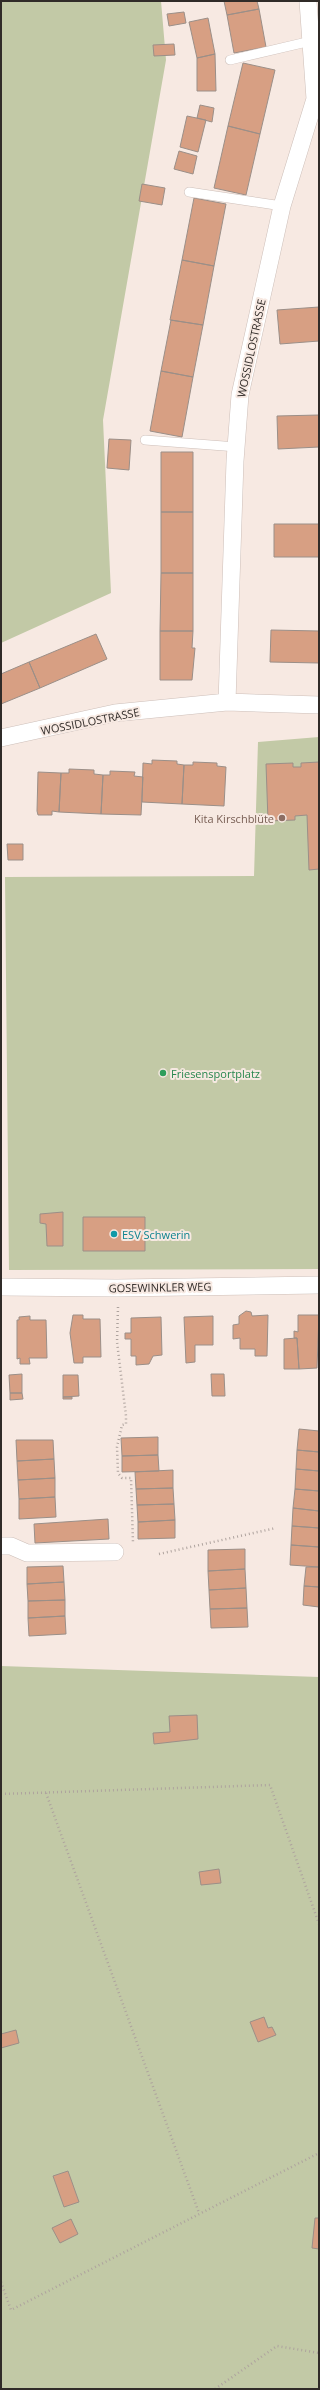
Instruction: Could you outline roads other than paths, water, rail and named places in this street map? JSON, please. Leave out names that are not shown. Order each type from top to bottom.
[{"type":"street","name":"WOSSIDLOSTRASSE","points":[[227,702],[236,447],[240,395],[282,206],[317,99],[308,1]]},
{"type":"street","name":"WOSSIDLOSTRASSE","points":[[1,738],[115,713],[227,702],[319,705]]},
{"type":"street","name":"GOSEWINKLER WEG","points":[[1,1286],[118,1288],[319,1285]]},
{"type":"street","points":[[1,1546],[11,1546],[27,1553],[115,1552]]},
{"type":"lane","points":[[230,60],[311,41]]},
{"type":"lane","points":[[189,192],[282,206]]},
{"type":"lane","points":[[145,440],[236,447]]},
{"type":"place","name":"Kita Kirschblüte","points":[[282,818]]},
{"type":"place","name":"Friesensportplatz","points":[[163,1073]]},
{"type":"place","name":"ESV Schwerin","points":[[114,1234]]}]
